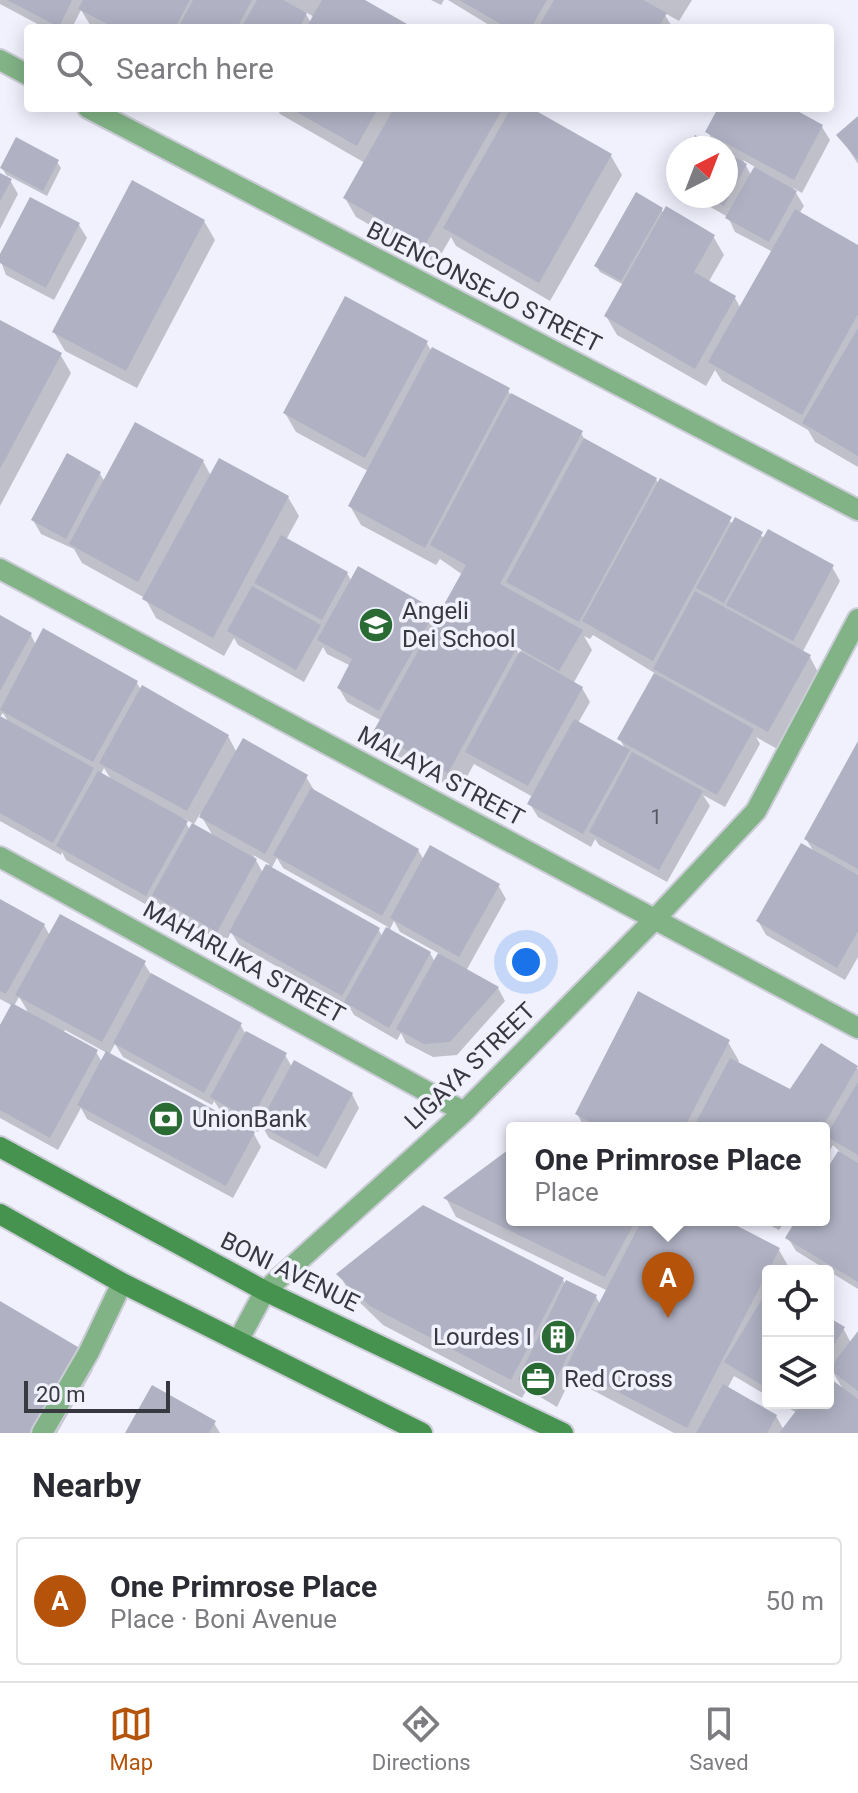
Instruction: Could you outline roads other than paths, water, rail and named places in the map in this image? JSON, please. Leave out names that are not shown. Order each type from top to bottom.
[{"type":"main road","name":"BONI AVENUE","points":[[0,1147],[265,1291],[563,1433]]},
{"type":"main road","points":[[0,1214],[122,1283],[422,1433]]},
{"type":"street","points":[[0,60],[24,73]]},
{"type":"street","name":"BUENCONSEJO STREET","points":[[96,112],[858,510]]},
{"type":"street","name":"MALAYA STREET","points":[[0,569],[858,1028]]},
{"type":"street","name":"LIGAYA STREET","points":[[238,1341],[265,1291],[464,1112],[655,919],[756,811],[858,619]]},
{"type":"street","name":"MAHARLIKA STREET","points":[[0,857],[464,1112]]},
{"type":"street","points":[[42,1433],[89,1352],[122,1283]]},
{"type":"place","name":"Angeli Dei School","points":[[376,625]]},
{"type":"place","name":"UnionBank","points":[[166,1119]]},
{"type":"place","name":"One Primrose Place","points":[[668,1318]]},
{"type":"place","name":"Lourdes I","points":[[558,1337]]},
{"type":"place","name":"Red Cross","points":[[538,1379]]}]
